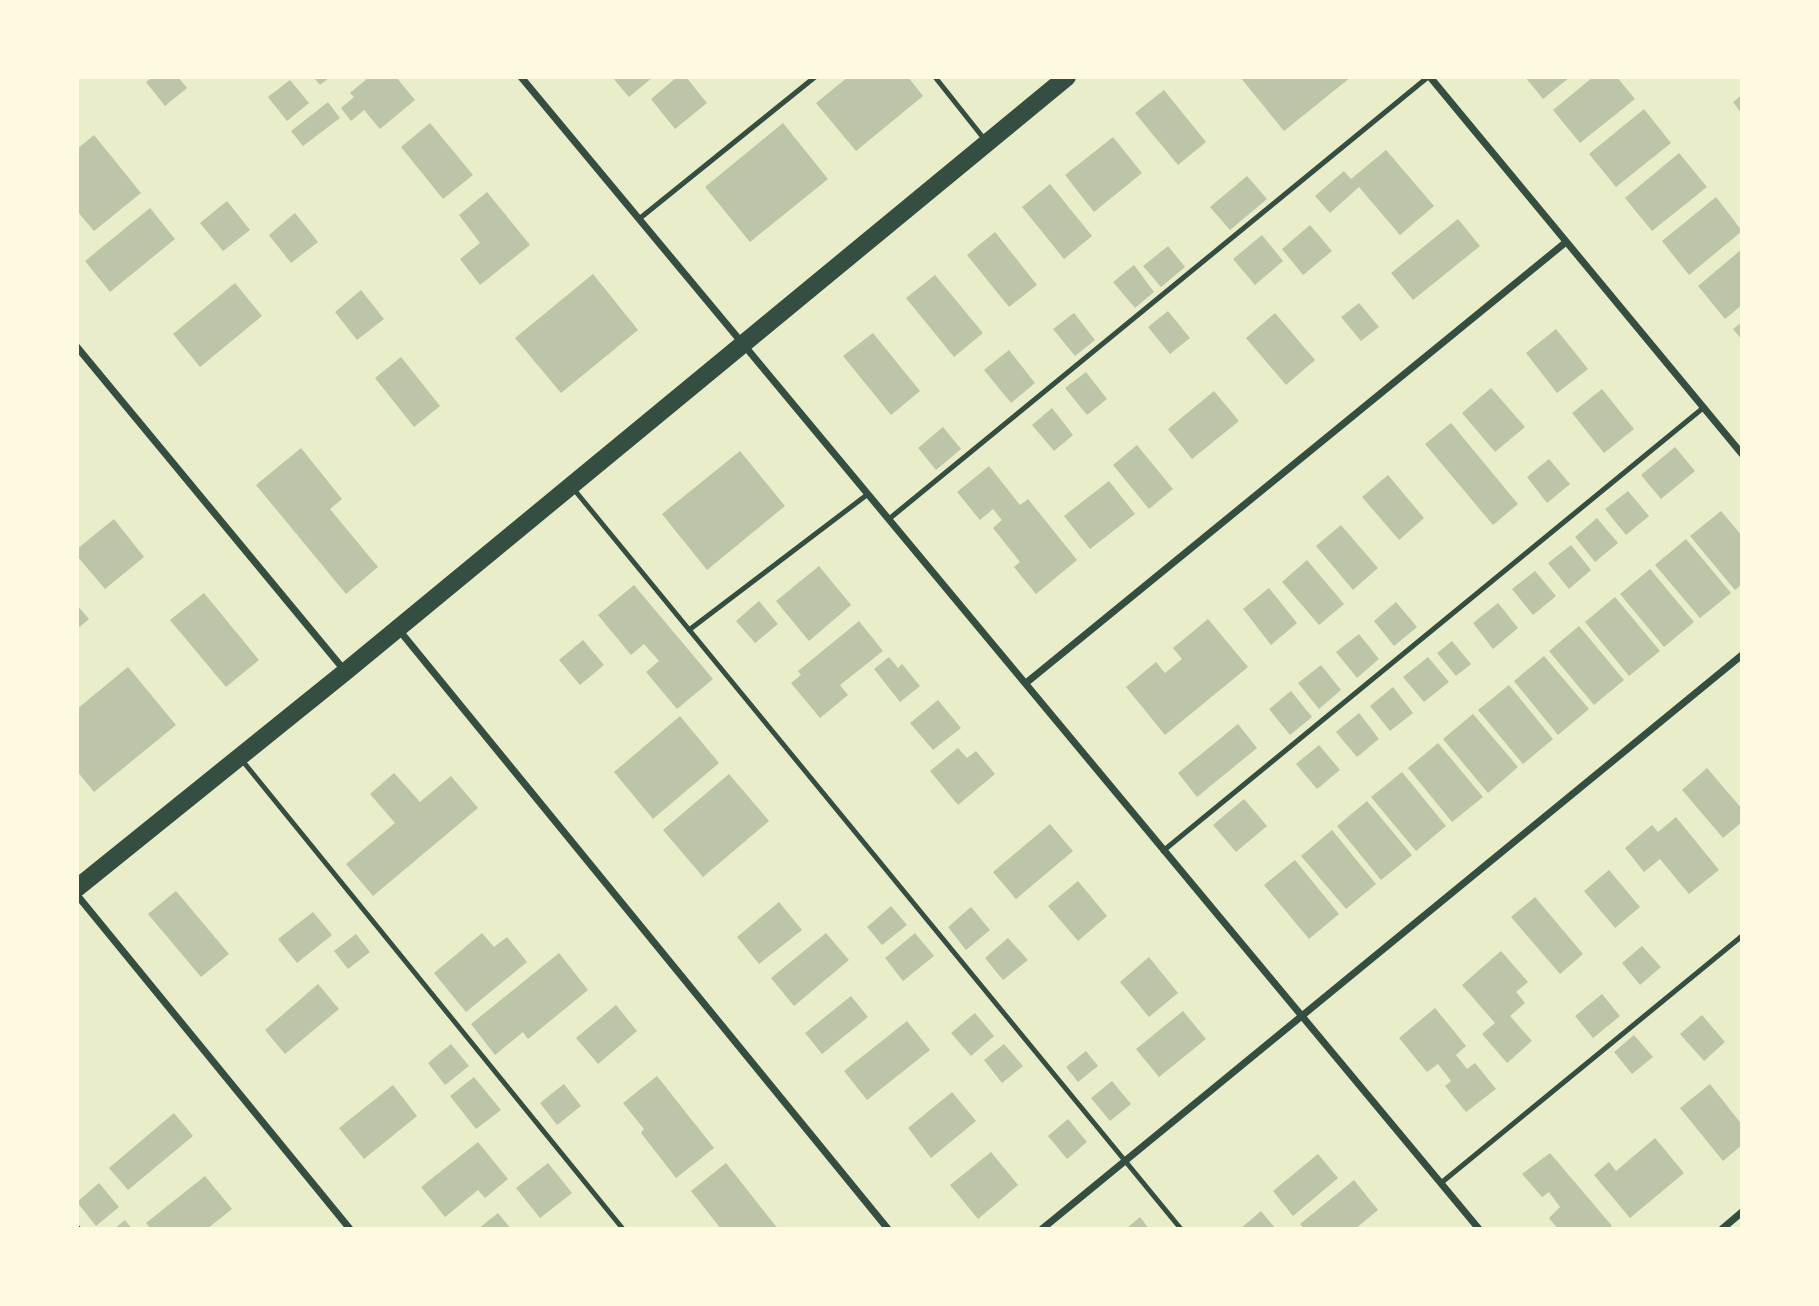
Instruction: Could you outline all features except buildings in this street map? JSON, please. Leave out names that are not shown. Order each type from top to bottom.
[{"type":"main road","points":[[1041,98],[1060,77]]},
{"type":"main road","points":[[77,888],[398,629],[1067,77]]},
{"type":"street","points":[[521,77],[1479,1229]]},
{"type":"street","points":[[1429,77],[1742,454]]},
{"type":"street","points":[[1026,683],[1566,242]]},
{"type":"street","points":[[77,347],[345,672]]},
{"type":"street","points":[[398,629],[888,1229]]},
{"type":"street","points":[[1042,1229],[1742,655]]},
{"type":"street","points":[[77,895],[350,1229]]},
{"type":"street","points":[[1721,1229],[1742,1212]]},
{"type":"lane","points":[[639,219],[815,77]]},
{"type":"lane","points":[[935,77],[988,143]]},
{"type":"lane","points":[[1041,98],[1051,77]]},
{"type":"lane","points":[[889,519],[1429,77]]},
{"type":"lane","points":[[1163,851],[1703,408]]},
{"type":"lane","points":[[571,486],[1181,1229]]},
{"type":"lane","points":[[689,630],[868,494]]},
{"type":"lane","points":[[239,757],[623,1229]]},
{"type":"lane","points":[[1441,1183],[1742,936]]}]
